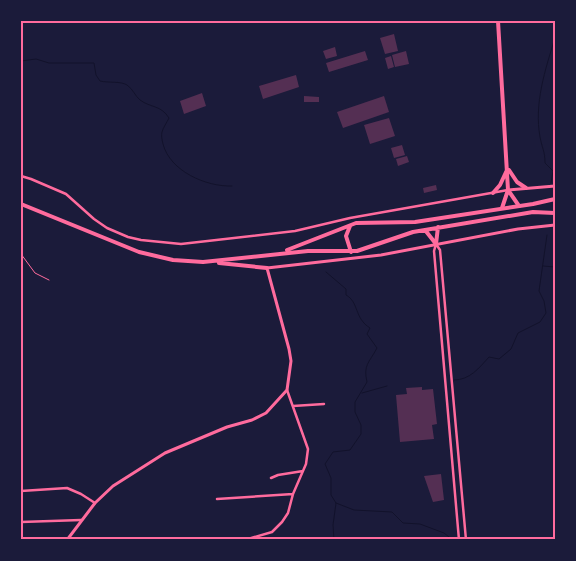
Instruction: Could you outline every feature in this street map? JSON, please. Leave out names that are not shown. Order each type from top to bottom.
[{"type":"main road","points":[[498,21],[508,190],[502,208]]},
{"type":"main road","points":[[507,168],[517,182],[526,188]]},
{"type":"main road","points":[[493,193],[503,180],[507,168]]},
{"type":"main road","points":[[508,190],[519,206]]},
{"type":"main road","points":[[278,253],[308,244],[350,225],[365,222],[416,222],[555,199]]},
{"type":"main road","points":[[21,204],[139,252],[173,260],[267,268]]},
{"type":"main road","points":[[212,262],[278,253],[308,251],[351,252],[366,249],[413,232],[438,227],[533,212],[555,213]]},
{"type":"main road","points":[[350,225],[346,236],[351,252]]},
{"type":"main road","points":[[436,244],[438,227]]},
{"type":"main road","points":[[425,230],[436,244]]},
{"type":"street","points":[[21,176],[66,194],[94,219],[107,228],[128,237],[181,244],[295,231],[350,218],[508,190],[555,186]]},
{"type":"street","points":[[248,539],[272,532],[288,513],[293,494],[306,464],[308,449],[287,390],[291,361],[267,268],[381,254],[518,229],[555,225]]},
{"type":"street","points":[[436,244],[434,251],[459,540]]},
{"type":"street","points":[[436,244],[440,250],[466,540]]},
{"type":"street","points":[[67,540],[95,503],[113,486],[165,453],[266,413],[287,390]]},
{"type":"street","points":[[293,406],[308,407],[324,404]]},
{"type":"street","points":[[271,478],[303,471]]},
{"type":"street","points":[[21,491],[68,488],[95,503]]},
{"type":"street","points":[[217,498],[293,494]]},
{"type":"street","points":[[21,522],[83,520]]},
{"type":"path","points":[[21,254],[35,273],[49,280]]},
{"type":"building","points":[[394,34],[398,51],[385,54],[380,38]]},
{"type":"building","points":[[335,47],[337,56],[326,59],[323,51]]},
{"type":"building","points":[[365,51],[368,60],[329,72],[326,63]]},
{"type":"building","points":[[406,51],[409,64],[395,67],[392,55]]},
{"type":"building","points":[[391,56],[394,67],[388,69],[385,58]]},
{"type":"building","points":[[296,75],[299,87],[263,99],[259,86]]},
{"type":"building","points":[[202,93],[206,106],[184,114],[180,101]]},
{"type":"building","points":[[304,96],[319,97],[319,102],[304,102]]},
{"type":"building","points":[[384,96],[389,112],[343,128],[337,112]]},
{"type":"building","points":[[389,118],[395,136],[370,144],[364,125]]},
{"type":"building","points":[[402,145],[405,155],[394,158],[391,148]]},
{"type":"building","points":[[407,156],[409,162],[398,166],[396,159]]},
{"type":"building","points":[[436,185],[437,190],[424,193],[423,188]]},
{"type":"building","points":[[422,387],[422,390],[433,389],[437,424],[432,425],[434,439],[400,442],[396,395],[407,394],[406,388]]},
{"type":"building","points":[[441,474],[444,500],[433,502],[424,476]]},
{"type":"waterway","points":[[551,183],[553,171],[545,163],[538,112],[544,75],[555,38]]},
{"type":"waterway","points":[[21,61],[36,59],[49,63],[94,63],[96,75],[100,81],[127,85],[140,100],[166,114],[169,118],[163,129],[162,138],[167,154],[173,162],[190,176],[211,184],[232,186]]},
{"type":"waterway","points":[[454,380],[469,376],[489,357],[499,359],[511,349],[518,333],[540,322],[546,313],[544,301],[539,291],[547,235]]},
{"type":"waterway","points":[[543,266],[555,267]]},
{"type":"waterway","points":[[326,272],[346,289],[346,295],[353,302],[361,320],[370,328],[367,334],[377,348],[366,368],[367,382],[355,402],[355,412],[361,425],[361,434],[350,450],[333,452],[325,464],[331,478],[331,495],[336,503],[333,525],[334,540]]},
{"type":"waterway","points":[[362,393],[387,386]]},
{"type":"waterway","points":[[336,503],[354,510],[392,512],[403,523],[420,524],[444,533],[453,540]]}]
